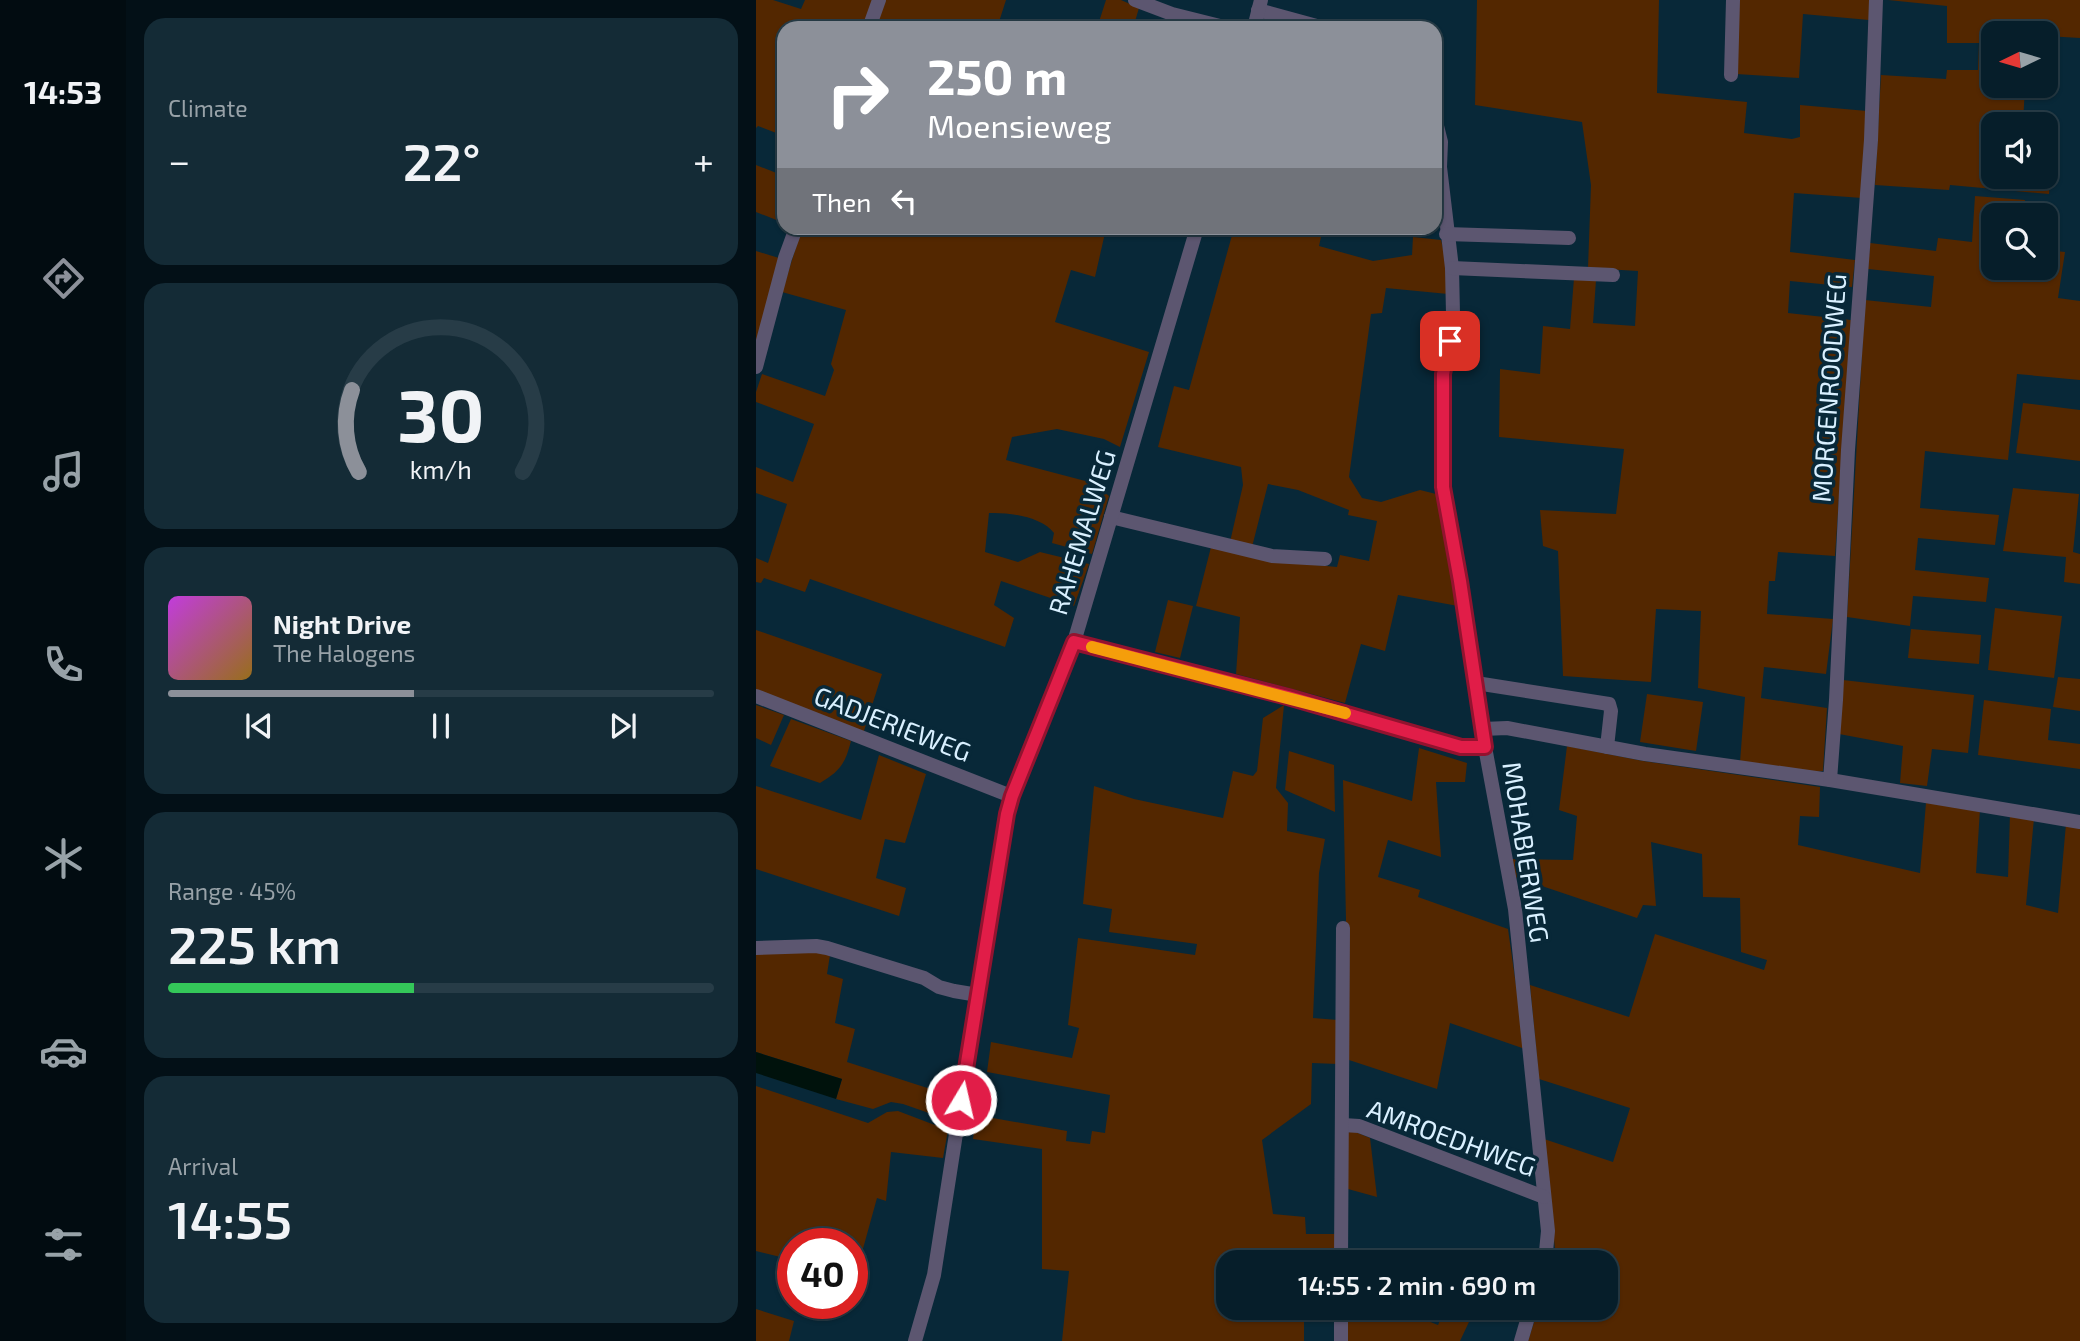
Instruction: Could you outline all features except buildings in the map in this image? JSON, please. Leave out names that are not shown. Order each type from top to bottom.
[{"type":"street","points":[[872,21],[879,0]]},
{"type":"street","points":[[1135,0],[1200,21]]},
{"type":"street","points":[[1731,75],[1733,0]]},
{"type":"street","name":"MORGENROODWEG","points":[[1830,780],[1848,450],[1871,140],[1876,0]]},
{"type":"street","points":[[1259,5],[1304,21]]},
{"type":"street","name":"MOHABIERWEG","points":[[1442,189],[1452,268],[1453,314],[1443,374],[1443,487],[1485,747],[1515,909],[1533,1064],[1548,1231],[1546,1250]]},
{"type":"street","points":[[1446,234],[1569,237]]},
{"type":"street","points":[[756,367],[793,235]]},
{"type":"street","name":"RAHEMALWEG","points":[[915,1341],[934,1275],[1003,832],[1012,796],[1074,642],[1195,235]]},
{"type":"street","points":[[1452,268],[1613,275]]},
{"type":"street","points":[[1111,517],[1272,556],[1325,559]]},
{"type":"street","points":[[1074,642],[1288,697],[1461,747],[1485,747]]},
{"type":"street","points":[[1476,683],[1609,704],[1611,711],[1607,747]]},
{"type":"street","name":"GADJERIEWEG","points":[[756,696],[1012,796]]},
{"type":"street","points":[[1483,729],[1507,728],[1645,754],[1830,780],[2080,822]]},
{"type":"street","name":"AMROEDHWEG","points":[[1341,1250],[1343,928]]},
{"type":"street","points":[[756,948],[827,948],[924,978],[939,987],[978,995]]},
{"type":"street","name":"AMROEDHWEG","points":[[1343,1125],[1359,1126],[1544,1197]]},
{"type":"street","points":[[1341,1320],[1341,1341]]},
{"type":"street","points":[[1521,1341],[1527,1320]]},
{"type":"shaded area","points":[[756,0],[773,0],[801,9],[805,0],[873,0],[866,21],[777,21],[777,133],[758,126],[756,128]]},
{"type":"shaded area","points":[[885,0],[1006,0],[999,21],[877,21]]},
{"type":"shaded area","points":[[1106,0],[1121,0],[1139,8],[1135,21],[1099,21]]},
{"type":"shaded area","points":[[1477,0],[1659,0],[1657,93],[1747,102],[1744,133],[1792,139],[1800,137],[1800,105],[1867,111],[1862,198],[1794,193],[1790,252],[1855,260],[1852,287],[1790,281],[1788,313],[1851,320],[1835,556],[1778,552],[1775,581],[1769,581],[1767,614],[1833,619],[1826,674],[1764,667],[1761,698],[1827,708],[1823,771],[1806,773],[1740,762],[1745,697],[1698,688],[1701,611],[1656,609],[1651,682],[1563,676],[1558,551],[1543,546],[1540,510],[1616,514],[1624,449],[1499,437],[1500,369],[1540,374],[1543,326],[1570,329],[1574,278],[1596,280],[1593,323],[1635,326],[1638,271],[1588,268],[1591,185],[1582,122],[1475,105]]},
{"type":"shaded area","points":[[1738,0],[1870,0],[1869,20],[1803,14],[1799,78],[1736,74]]},
{"type":"shaded area","points":[[1888,0],[2080,0],[2080,38],[2058,37],[2058,21],[1981,21],[1981,98],[2024,98],[2024,112],[1981,112],[1981,188],[1950,185],[1949,190],[1875,185],[1881,75],[1946,79],[1947,70],[1978,70],[1979,43],[1947,43],[1947,6]]},
{"type":"shaded area","points":[[756,165],[777,173],[777,220],[756,212]]},
{"type":"shaded area","points":[[1994,189],[2049,189],[2049,194]]},
{"type":"shaded area","points":[[1975,196],[2025,200],[2025,203],[1981,203],[1981,280],[2058,280],[2058,251],[2065,252],[2058,298],[2080,301],[2080,380],[2017,374],[2008,460],[1925,451],[1920,508],[1999,515],[1995,545],[1918,538],[1915,570],[1989,578],[1986,602],[1913,596],[1910,626],[1847,617],[1865,300],[1931,307],[1934,276],[1868,269],[1870,243],[1936,251],[1938,238],[1972,242]]},
{"type":"shaded area","points":[[800,235],[1105,235],[1095,277],[1071,270],[1055,322],[1149,352],[1120,447],[1104,439],[1057,429],[1012,437],[1006,460],[1093,483],[1109,496],[1092,554],[1052,543],[1054,533],[1033,519],[997,513],[989,513],[985,552],[1018,562],[1040,552],[1089,564],[1074,606],[1001,581],[994,605],[1014,618],[1005,647],[810,579],[805,592],[764,578],[761,583],[756,582],[756,558],[768,563],[787,504],[756,493],[756,467],[793,482],[814,424],[756,402],[756,392],[762,374],[825,396],[834,370],[831,364],[846,310],[782,292]]},
{"type":"shaded area","points":[[1232,235],[1321,235],[1319,246],[1373,261],[1412,255],[1413,237],[1441,240],[1447,265],[1448,294],[1386,288],[1382,313],[1371,314],[1349,477],[1362,498],[1381,502],[1420,490],[1440,495],[1458,606],[1398,595],[1385,651],[1361,644],[1345,703],[1236,674],[1240,617],[1196,606],[1211,547],[1262,560],[1337,567],[1340,555],[1369,561],[1377,521],[1348,515],[1349,510],[1298,490],[1268,484],[1252,547],[1230,542],[1243,485],[1241,467],[1158,447],[1174,386],[1189,390]]},
{"type":"shaded area","points":[[756,251],[779,258],[756,343]]},
{"type":"shaded area","points":[[2023,403],[2080,410],[2080,461],[2016,453]]},
{"type":"shaded area","points":[[2013,488],[2079,494],[2073,552],[2080,554],[2080,584],[2064,582],[2066,557],[2003,551]]},
{"type":"shaded area","points":[[1168,600],[1193,606],[1180,658],[1155,652]]},
{"type":"shaded area","points":[[1995,608],[2062,616],[2054,678],[1988,670]]},
{"type":"shaded area","points":[[1911,629],[1981,635],[1979,664],[1908,658]]},
{"type":"shaded area","points":[[756,630],[882,674],[863,734],[756,690]]},
{"type":"shaded area","points":[[2058,677],[2080,679],[2080,711],[2053,707]]},
{"type":"shaded area","points":[[1843,680],[1974,695],[1968,753],[1932,749],[1927,786],[1900,783],[1903,746],[1839,734]]},
{"type":"shaded area","points":[[1647,694],[1703,702],[1696,751],[1640,742]]},
{"type":"shaded area","points":[[1984,700],[2051,709],[2048,740],[2080,744],[2080,769],[1978,755]]},
{"type":"shaded area","points":[[756,705],[784,715],[771,745],[756,738]]},
{"type":"shaded area","points":[[1284,705],[1276,788],[1288,803],[1287,831],[1325,839],[1319,873],[1313,1018],[1338,1020],[1338,1064],[1312,1063],[1311,1104],[1262,1140],[1273,1214],[1305,1217],[1306,1234],[1336,1234],[1336,1250],[1216,1250],[1216,1320],[1304,1320],[1304,1341],[1062,1341],[1069,1271],[1042,1269],[1042,1149],[973,1139],[976,1115],[1067,1131],[1066,1141],[1090,1144],[1092,1131],[1105,1133],[1110,1095],[987,1072],[991,1042],[1072,1058],[1079,1028],[1068,1025],[1078,938],[1195,955],[1197,944],[1109,932],[1112,909],[1083,904],[1094,786],[1134,799],[1223,818],[1233,771],[1253,776],[1257,771],[1263,718]]},
{"type":"shaded area","points":[[791,719],[851,741],[841,766],[820,783],[770,766]]},
{"type":"shaded area","points":[[1567,746],[1643,761],[1820,787],[1819,817],[1800,816],[1798,845],[1920,873],[1926,803],[1980,809],[1976,873],[2008,877],[2010,814],[2034,818],[2026,905],[2058,913],[2066,824],[2080,826],[2080,1341],[1528,1341],[1535,1320],[1618,1320],[1618,1250],[1555,1250],[1544,1139],[1613,1162],[1630,1108],[1539,1079],[1530,985],[1629,1017],[1655,934],[1764,970],[1767,960],[1741,952],[1740,898],[1703,897],[1702,854],[1651,842],[1656,906],[1643,905],[1637,918],[1515,877],[1511,859],[1573,860],[1577,816],[1559,810]]},
{"type":"shaded area","points":[[1419,748],[1467,763],[1465,782],[1436,782],[1441,857],[1388,840],[1378,877],[1420,890],[1418,897],[1508,929],[1525,1049],[1450,1023],[1437,1089],[1349,1060],[1343,780],[1412,801]]},
{"type":"shaded area","points":[[1289,751],[1334,765],[1335,812],[1285,790]]},
{"type":"shaded area","points":[[879,755],[926,774],[905,843],[885,839],[876,878],[906,888],[899,916],[756,869],[756,786],[861,820]]},
{"type":"shaded area","points":[[802,950],[830,955],[827,974],[843,979],[835,1023],[855,1029],[847,1062],[949,1095],[946,1119],[903,1104],[891,1102],[873,1109],[836,1099],[842,1079],[756,1052],[756,951]]},
{"type":"shaded area","points":[[756,1052],[842,1079],[836,1099],[756,1073]]},
{"type":"shaded area","points":[[756,1086],[868,1123],[887,1112],[898,1111],[948,1130],[943,1158],[891,1152],[886,1201],[877,1198],[868,1231],[868,1228],[777,1228],[777,1256],[756,1251]]},
{"type":"shaded area","points":[[1353,1131],[1370,1138],[1377,1197],[1348,1189],[1347,1133]]},
{"type":"shaded area","points":[[756,1309],[777,1316],[777,1319],[794,1321],[789,1341],[756,1341]]},
{"type":"shaded area","points":[[1347,1320],[1425,1320],[1438,1325],[1440,1320],[1470,1320],[1460,1341],[1347,1341]]},
{"type":"slow traffic","points":[[1092,647],[1345,713]]},
{"type":"route","points":[[961,1100],[1007,814],[1074,642],[1288,697],[1461,747],[1485,747],[1443,487],[1443,374],[1450,341]]}]
